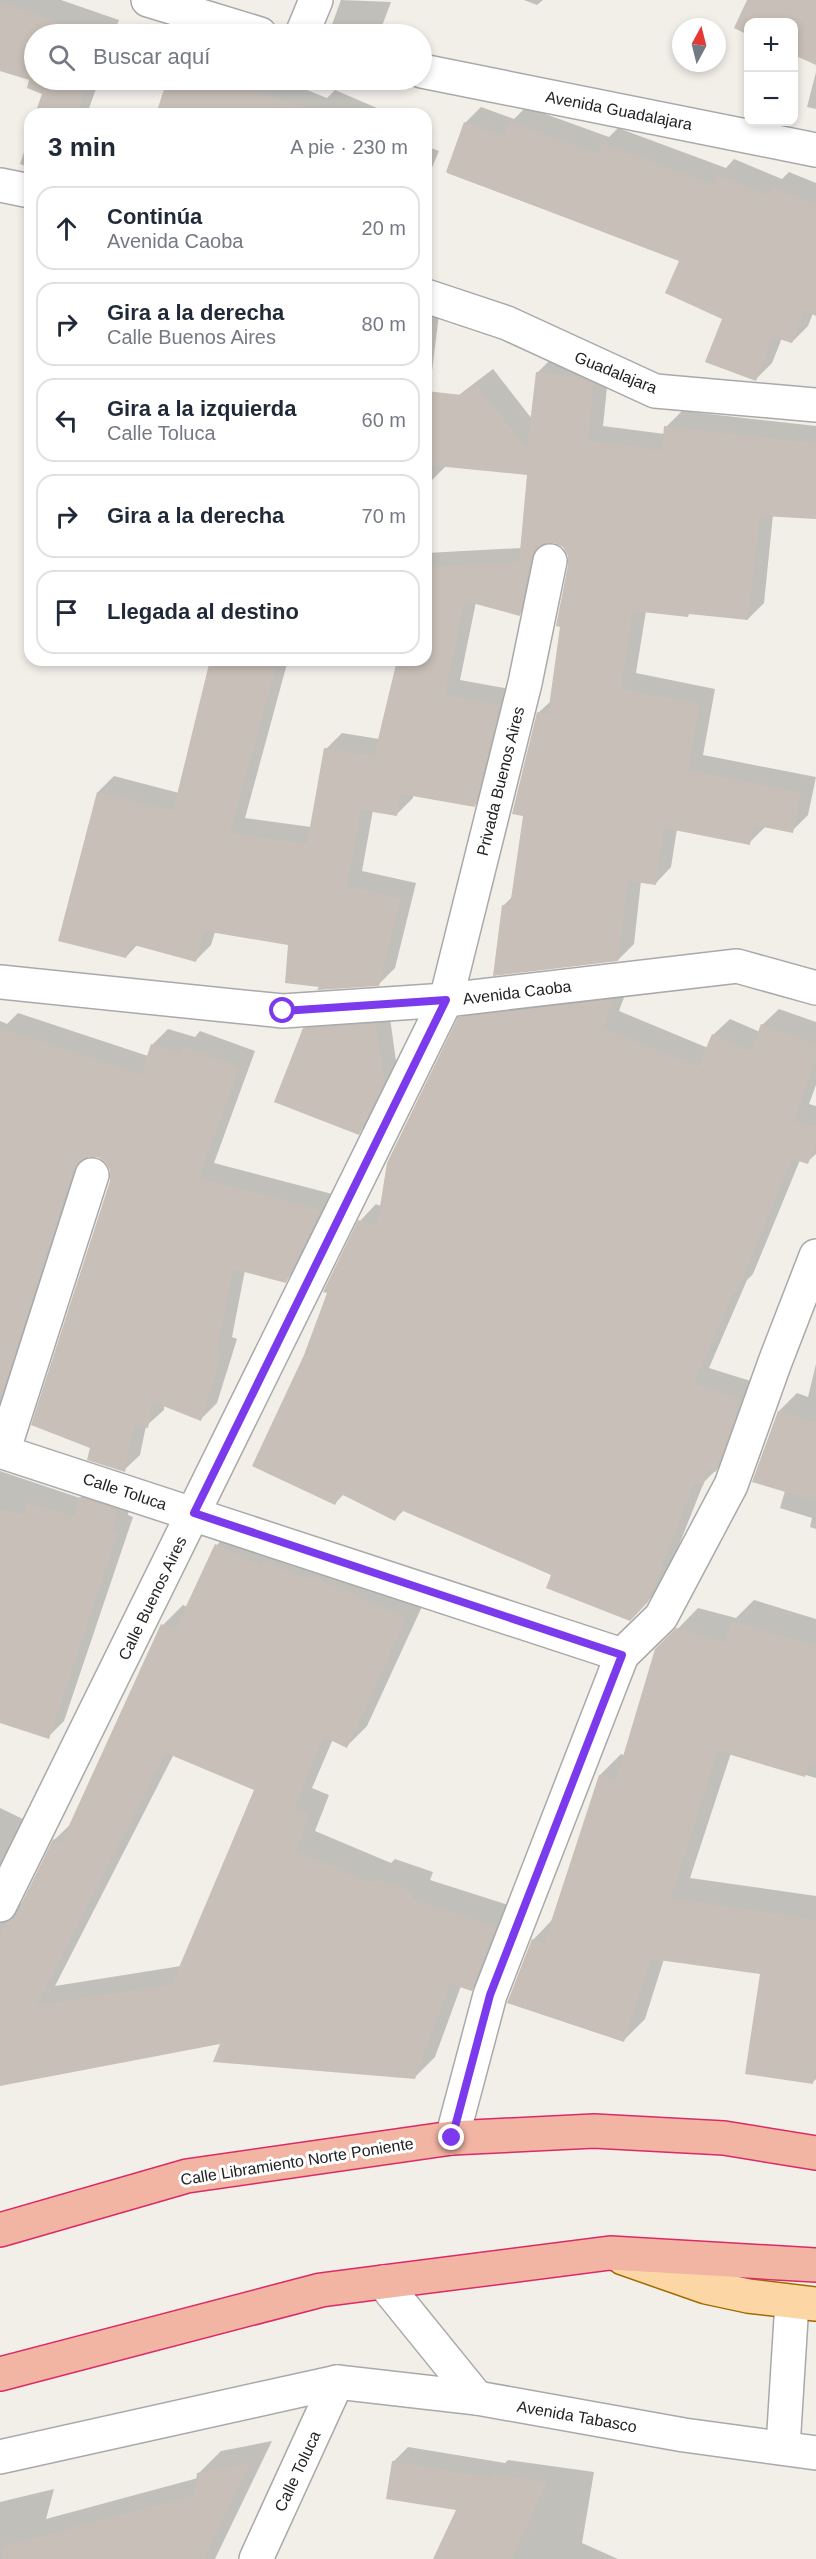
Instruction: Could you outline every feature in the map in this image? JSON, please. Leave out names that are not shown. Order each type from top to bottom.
[{"type":"highway","name":"Calle Libramiento Norte Poniente","points":[[0,2230],[187,2176],[452,2138],[594,2131],[724,2138],[816,2153]]},
{"type":"highway","points":[[0,2374],[321,2290],[610,2253],[816,2265]]},
{"type":"main road","points":[[610,2253],[706,2287],[748,2296],[804,2303]]},
{"type":"street","points":[[148,0],[227,24]]},
{"type":"street","points":[[306,24],[316,0]]},
{"type":"street","name":"Avenida Guadalajara","points":[[432,73],[816,150]]},
{"type":"street","points":[[0,185],[24,190]]},
{"type":"street","name":"Guadalajara","points":[[432,298],[507,323],[655,391],[816,405]]},
{"type":"street","name":"Privada Buenos Aires","points":[[446,1000],[525,683],[550,561]]},
{"type":"street","name":"Avenida Caoba","points":[[0,982],[283,1011],[446,1000],[736,966],[816,988]]},
{"type":"street","name":"Calle Buenos Aires","points":[[0,1905],[446,1000]]},
{"type":"street","name":"Calle Toluca","points":[[92,1175],[3,1452],[622,1655]]},
{"type":"street","points":[[452,2138],[490,1995],[622,1655],[661,1617],[731,1485],[774,1362],[816,1256]]},
{"type":"street","points":[[383,2282],[477,2398]]},
{"type":"street","points":[[783,2447],[804,2303]]},
{"type":"street","name":"Calle Toluca","points":[[256,2559],[337,2382]]},
{"type":"street","name":"Avenida Tabasco","points":[[0,2457],[337,2382],[477,2398],[684,2435],[816,2453]]},
{"type":"building","points":[[747,0],[816,0],[816,65],[798,57],[798,18],[744,18],[744,33],[734,28]]},
{"type":"building","points":[[0,2],[63,24],[24,24],[24,78],[0,71]]},
{"type":"building","points":[[32,90],[85,90],[79,108],[37,108],[42,94]]},
{"type":"building","points":[[164,90],[250,90],[303,108],[158,108]]},
{"type":"building","points":[[509,121],[597,154],[601,143],[713,184],[717,174],[768,196],[772,187],[816,204],[816,316],[805,311],[792,343],[773,337],[756,381],[705,362],[722,319],[665,293],[679,261],[446,172],[464,122],[504,136]]},
{"type":"building","points":[[536,372],[579,377],[594,384],[588,441],[662,450],[664,426],[816,443],[816,519],[760,516],[748,620],[633,611],[621,689],[700,704],[688,770],[801,793],[793,833],[754,825],[750,845],[664,828],[656,885],[628,881],[618,961],[493,976],[502,905],[510,906],[523,816],[512,814],[537,712],[548,714],[560,627],[556,626],[568,565],[568,556],[563,547],[554,543],[545,543],[536,548],[532,557],[520,616],[465,601],[445,695],[500,706],[475,807],[401,794],[397,816],[361,810],[347,886],[401,899],[379,986],[317,990],[319,987],[285,983],[288,945],[204,931],[196,962],[130,944],[126,958],[58,941],[97,792],[173,811],[209,666],[276,666],[230,833],[307,844],[324,748],[374,756],[396,666],[432,666],[432,567],[519,562],[527,475],[432,466],[432,392],[462,395],[476,384],[527,449]]},
{"type":"building","points":[[614,999],[603,1028],[698,1067],[712,1034],[751,1051],[761,1024],[816,1044],[816,1060],[794,1120],[816,1127],[816,1145],[808,1164],[792,1159],[737,1292],[734,1291],[694,1384],[742,1399],[716,1472],[708,1470],[703,1486],[695,1483],[648,1602],[630,1621],[546,1588],[551,1575],[401,1510],[395,1521],[341,1494],[335,1505],[252,1466],[304,1355],[327,1293],[323,1292],[358,1220],[377,1225],[387,1163],[458,1017]]},
{"type":"building","points":[[376,1024],[385,1082],[359,1135],[274,1102],[303,1028]]},
{"type":"building","points":[[0,1028],[141,1074],[151,1044],[180,1053],[183,1046],[240,1067],[199,1178],[321,1210],[286,1283],[233,1269],[217,1353],[222,1355],[201,1421],[153,1402],[148,1428],[134,1426],[125,1472],[87,1460],[90,1448],[31,1425],[110,1181],[110,1170],[106,1163],[98,1157],[87,1157],[74,1169],[0,1400]]},
{"type":"building","points":[[778,1411],[816,1423],[816,1501],[752,1482]]},
{"type":"building","points":[[79,1497],[117,1509],[113,1531],[118,1533],[49,1739],[0,1723],[0,1509],[23,1515],[28,1502],[74,1517]]},
{"type":"building","points":[[215,1544],[261,1565],[263,1560],[310,1580],[311,1576],[407,1618],[347,1748],[324,1737],[294,1808],[310,1815],[296,1851],[372,1883],[374,1878],[414,1892],[411,1899],[496,1927],[472,1991],[450,1984],[415,2079],[213,2062],[220,2044],[0,2086],[0,1935],[6,1922],[17,1913],[53,1839],[61,1843],[161,1624],[175,1630]],"holes":[[[166,1753],[254,1790],[172,1984],[37,2005]]]},
{"type":"building","points":[[731,1621],[816,1646],[816,1766],[809,1764],[805,1777],[718,1751],[671,1898],[816,1920],[816,2065],[813,2084],[745,2074],[760,1974],[651,1959],[624,2042],[507,2003],[532,1939],[544,1943],[599,1775],[616,1780],[655,1649],[676,1628],[725,1642]]},
{"type":"building","points":[[392,2461],[491,2478],[492,2474],[547,2482],[512,2559],[433,2559],[456,2510],[386,2499]]},
{"type":"building","points":[[251,2462],[204,2559],[3,2559],[2,2547],[194,2495],[197,2473]]},
{"type":"route","points":[[283,1011],[446,1000],[194,1513],[622,1655],[490,1995],[452,2138]]}]
